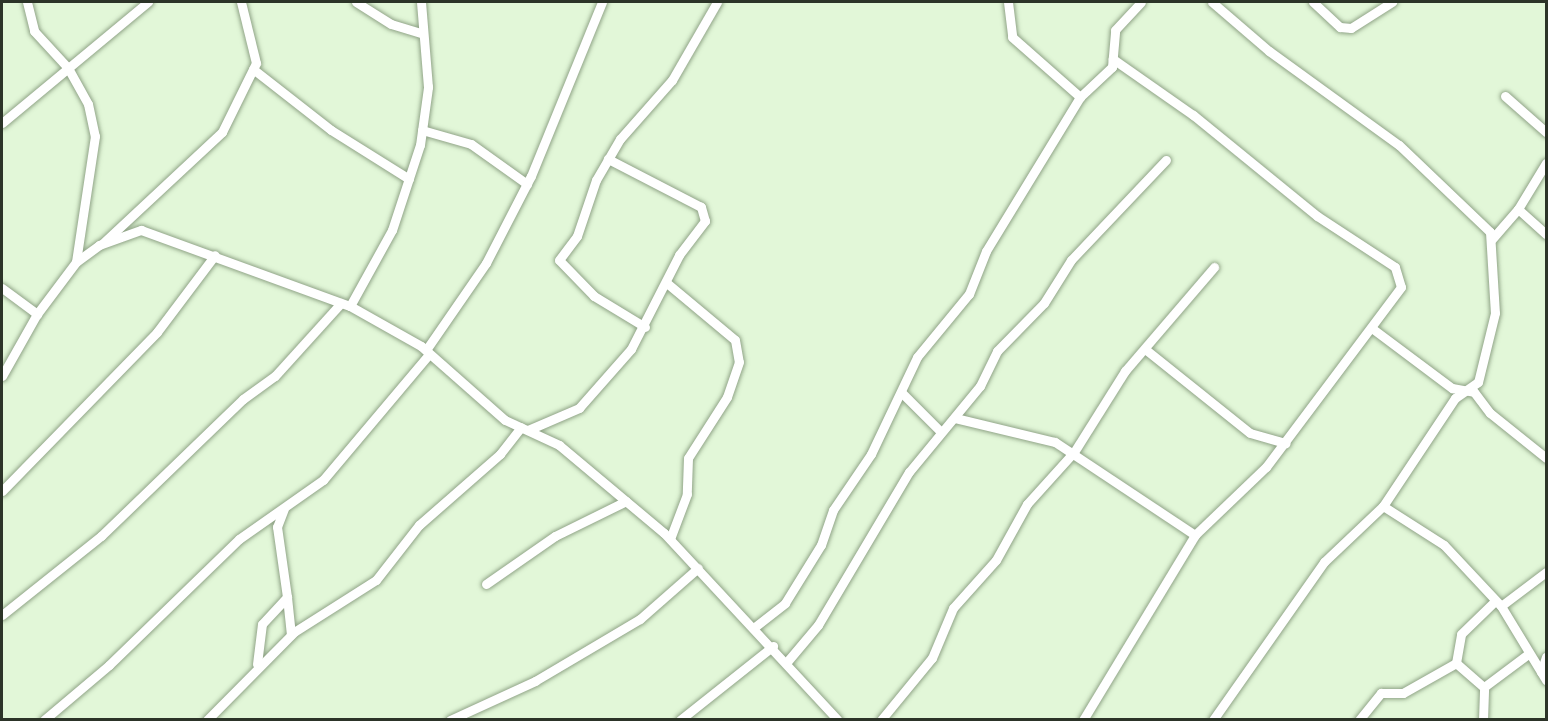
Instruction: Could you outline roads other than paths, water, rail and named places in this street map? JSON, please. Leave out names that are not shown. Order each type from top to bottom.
[{"type":"street","points":[[27,2],[34,31],[68,68],[88,104],[95,136],[76,262]]},
{"type":"street","points":[[2,123],[148,2]]},
{"type":"street","points":[[2,376],[37,314],[76,262],[130,218],[218,138],[254,69],[256,58],[241,2]]},
{"type":"street","points":[[356,2],[391,24],[421,33]]},
{"type":"street","points":[[2,615],[101,536],[243,399],[275,376],[345,304],[392,230],[422,130],[428,87],[421,33],[421,2]]},
{"type":"street","points":[[44,720],[109,665],[239,539],[323,480],[427,352],[486,263],[527,184],[602,2]]},
{"type":"street","points":[[645,327],[594,296],[559,260],[577,236],[608,159],[631,124],[672,80],[717,2]]},
{"type":"street","points":[[1008,2],[1012,37],[1080,97]]},
{"type":"street","points":[[756,626],[785,603],[901,392],[917,357],[969,294],[986,251],[1080,97],[1112,67],[1115,30],[1141,2]]},
{"type":"street","points":[[1313,2],[1340,27],[1351,28],[1392,2]]},
{"type":"street","points":[[1213,720],[1324,562],[1383,506],[1422,443],[1464,390],[1478,382],[1489,346],[1495,313],[1492,239],[1469,208],[1400,145],[1269,51],[1216,3]]},
{"type":"street","points":[[1083,720],[1195,535],[1286,443],[1373,329],[1401,287],[1395,267],[1317,216],[1193,115],[1113,59]]},
{"type":"street","points":[[254,69],[331,130],[409,178]]},
{"type":"street","points":[[1505,96],[1546,132]]},
{"type":"street","points":[[422,130],[471,144],[527,184]]},
{"type":"street","points":[[207,720],[257,664],[291,635],[376,580],[419,525],[500,454],[524,428],[579,408],[645,327],[668,284],[679,255],[705,221],[701,207],[608,159]]},
{"type":"street","points":[[786,663],[818,625],[909,472],[940,431],[955,417],[980,386],[997,351],[1044,303],[1071,260],[1092,244],[1166,160]]},
{"type":"street","points":[[1492,239],[1518,209],[1546,164]]},
{"type":"street","points":[[1518,209],[1546,234]]},
{"type":"street","points":[[130,218],[141,230],[216,255],[345,304],[427,352],[524,428],[559,445],[670,539],[756,626],[838,720]]},
{"type":"street","points":[[99,245],[141,230]]},
{"type":"street","points":[[2,490],[157,332],[216,255]]},
{"type":"street","points":[[881,720],[932,658],[953,608],[996,560],[1027,504],[1074,452],[1144,349],[1214,267]]},
{"type":"street","points":[[668,284],[735,340],[739,362],[727,397],[688,458],[687,494],[670,539]]},
{"type":"street","points":[[2,288],[37,314]]},
{"type":"street","points":[[1373,329],[1452,388],[1474,392],[1490,413],[1546,458]]},
{"type":"street","points":[[1144,349],[1250,433],[1286,443]]},
{"type":"street","points":[[901,392],[940,431]]},
{"type":"street","points":[[955,417],[989,430],[1024,431],[1074,452],[1195,535]]},
{"type":"street","points":[[486,584],[555,536],[626,501]]},
{"type":"street","points":[[1383,506],[1444,545],[1498,603],[1527,655],[1544,676]]},
{"type":"street","points":[[285,507],[277,527],[291,635]]},
{"type":"street","points":[[450,720],[535,681],[640,619],[698,568]]},
{"type":"street","points":[[1456,663],[1461,634],[1498,603],[1546,572]]},
{"type":"street","points":[[257,664],[261,624],[287,597]]},
{"type":"street","points":[[680,720],[773,646]]},
{"type":"street","points":[[1484,687],[1527,655]]},
{"type":"street","points":[[1544,676],[1546,657]]},
{"type":"street","points":[[1456,663],[1484,687]]},
{"type":"street","points":[[1359,720],[1381,693],[1403,693],[1456,663]]},
{"type":"street","points":[[1483,720],[1484,687]]}]
